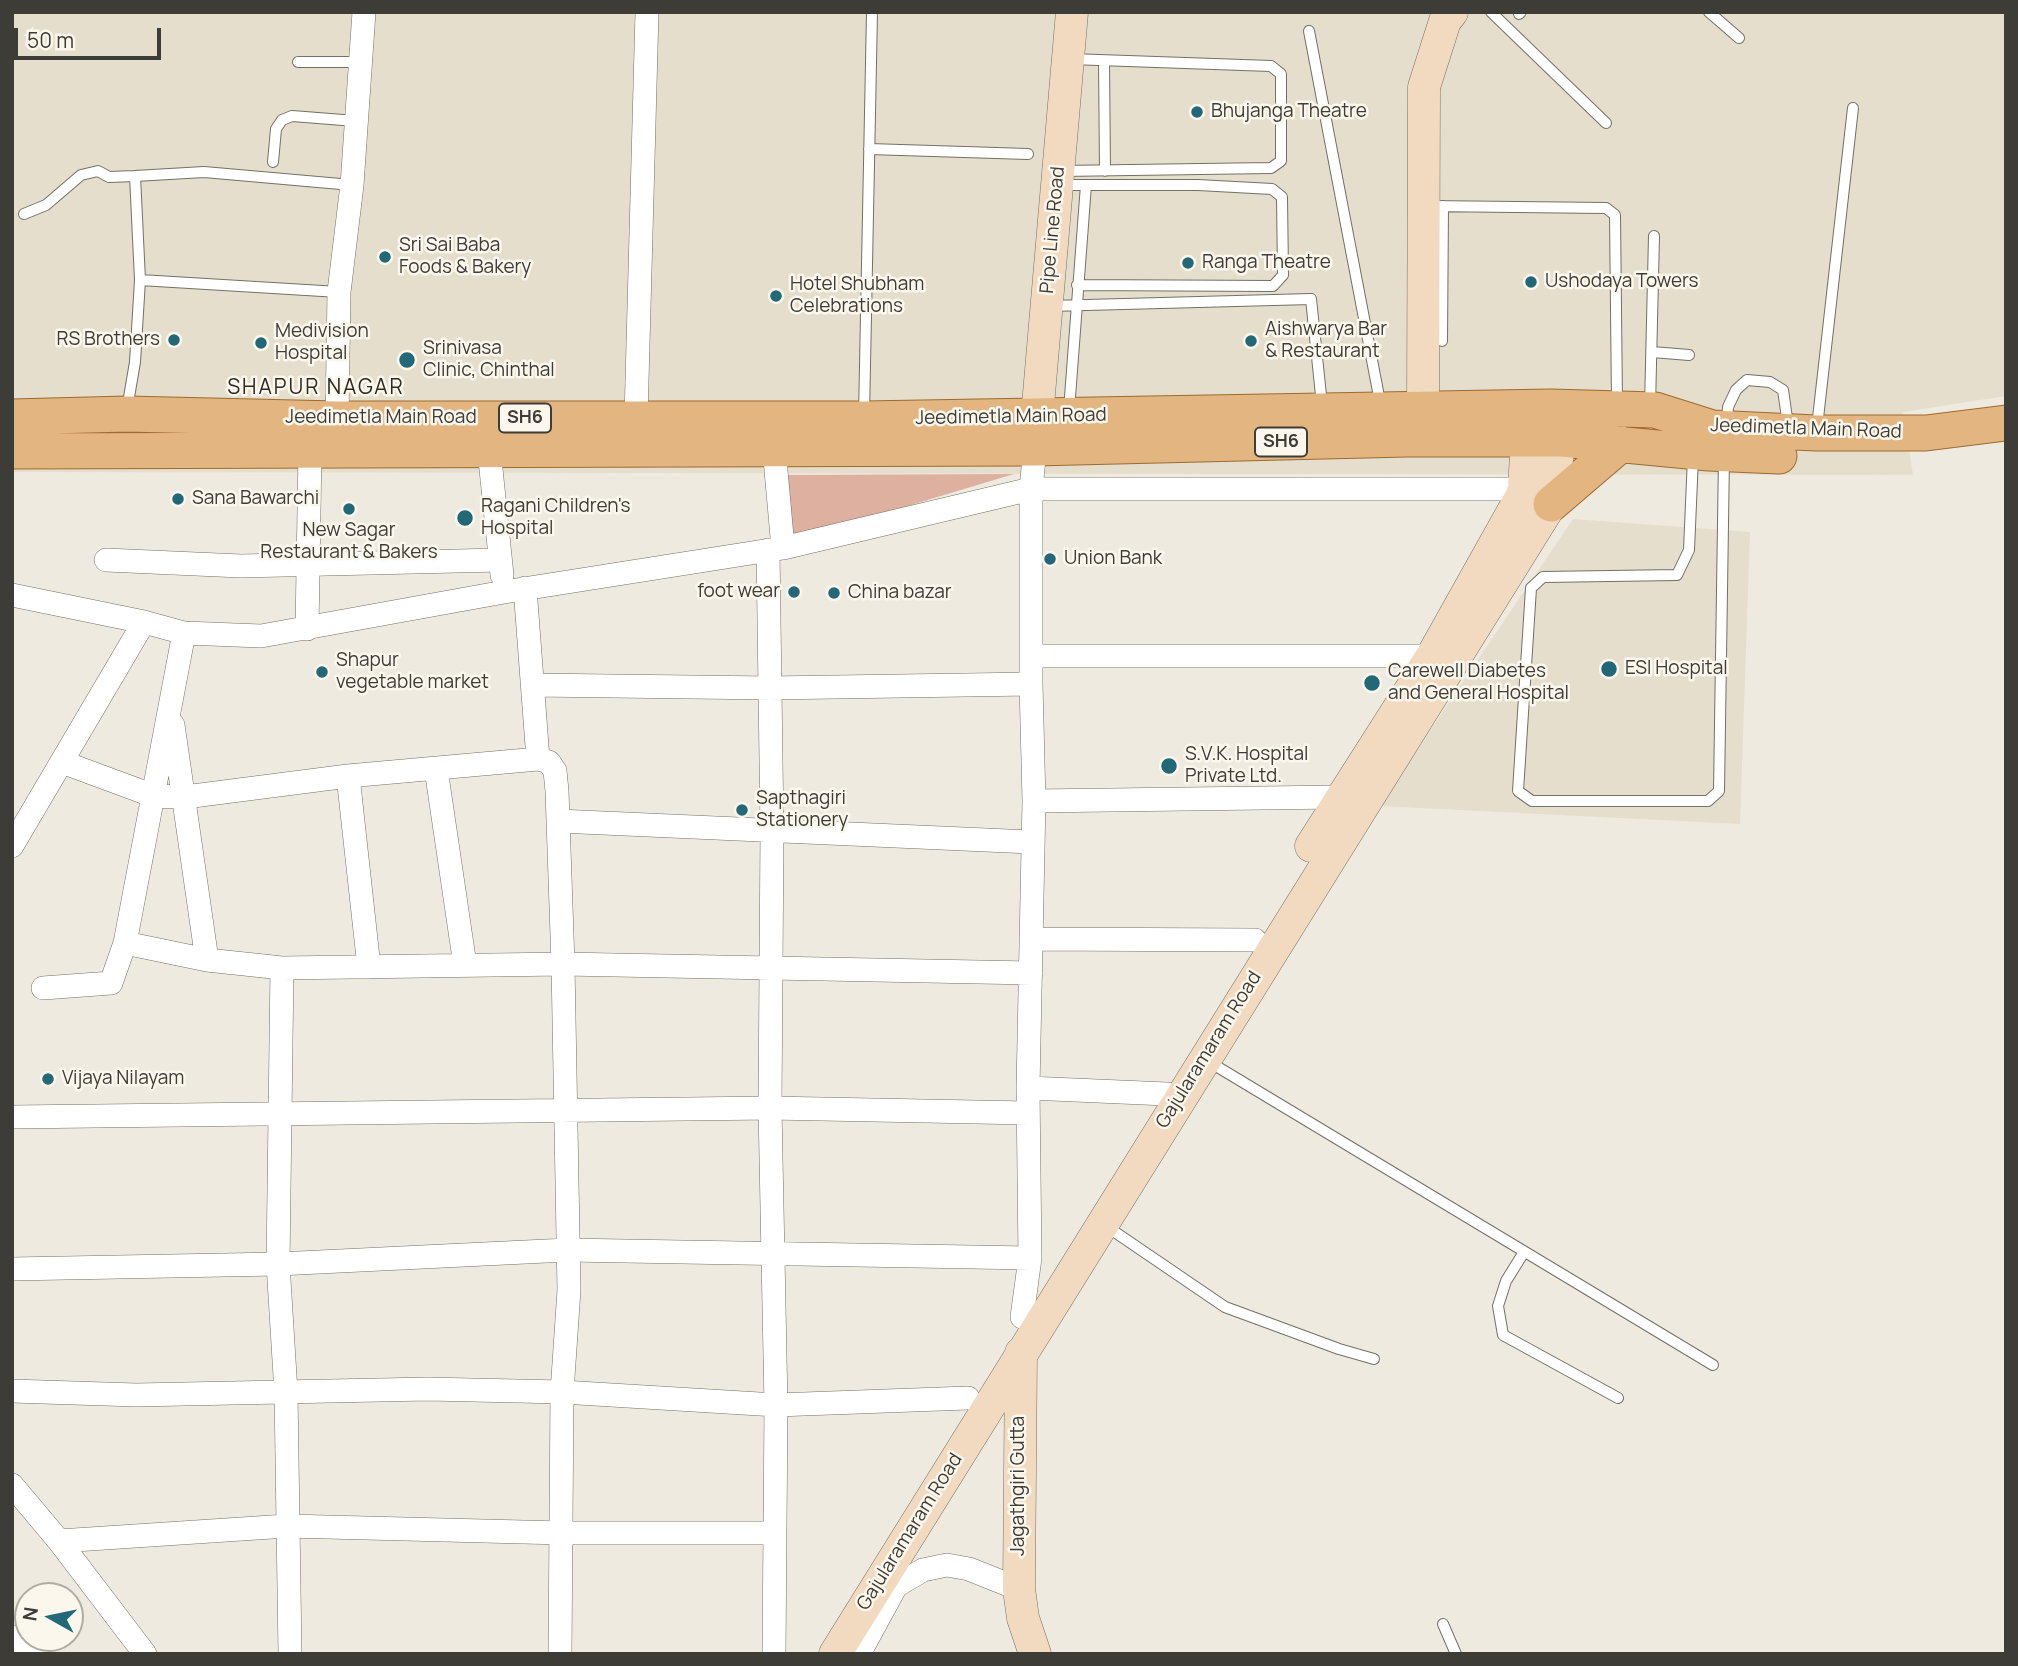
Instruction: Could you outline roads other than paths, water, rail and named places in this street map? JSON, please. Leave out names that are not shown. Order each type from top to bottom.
[{"type":"main road","name":"Pipe Line Road","points":[[1047,427],[1061,305],[1067,180],[1067,59],[1072,12]]},
{"type":"main road","points":[[1423,409],[1432,258],[1432,206],[1423,87],[1444,21],[1452,12]]},
{"type":"main road","name":"Jeedimetla Main Road","points":[[12,451],[774,448],[1224,414],[1423,409],[1633,410],[1714,441],[1820,457],[1924,455],[2006,446]]},
{"type":"main road","name":"Jeedimetla Main Road","points":[[12,417],[127,414],[337,419],[864,419],[1407,439],[1545,431],[1621,444],[1714,441],[1802,432],[1926,433],[2006,423]]},
{"type":"main road","points":[[1224,414],[1265,428],[1545,431],[1714,441]]},
{"type":"main road","points":[[184,451],[185,415]]},
{"type":"main road","name":"Gajularamaram Road","points":[[835,1654],[1204,1059],[1538,496],[1545,431]]},
{"type":"main road","points":[[1538,496],[1621,444]]},
{"type":"main road","name":"Gajularamaram Road","points":[[812,1654],[968,1398],[1167,1094],[1339,797],[1538,496]]},
{"type":"main road","name":"Jagathgiri Gutta","points":[[1022,1317],[1019,1589],[1023,1618],[1035,1654]]},
{"type":"street","points":[[337,419],[339,292],[352,185],[364,12]]},
{"type":"street","points":[[636,418],[647,12]]},
{"type":"street","points":[[1022,1317],[1030,1258],[1028,1088],[1031,842],[1034,801],[1031,489],[1047,427]]},
{"type":"street","points":[[774,448],[775,549],[770,688],[770,1108],[776,1405],[774,1654]]},
{"type":"street","points":[[489,450],[500,560],[515,590],[533,685],[538,759]]},
{"type":"street","points":[[307,629],[310,451]]},
{"type":"street","points":[[12,595],[144,622],[184,633],[261,636],[515,590],[775,549],[1031,489],[1538,496]]},
{"type":"street","points":[[106,560],[241,566],[500,560]]},
{"type":"street","points":[[15,837],[144,622]]},
{"type":"street","points":[[43,988],[111,983],[125,943],[184,633]]},
{"type":"street","points":[[1031,656],[1432,656]]},
{"type":"street","points":[[533,685],[770,688],[1031,684]]},
{"type":"street","points":[[171,710],[207,960]]},
{"type":"street","points":[[62,762],[154,796],[185,797],[348,776],[538,759],[549,762],[555,771],[567,1112],[568,1329],[562,1392],[560,1654]]},
{"type":"street","points":[[436,769],[465,965]]},
{"type":"street","points":[[348,776],[369,967]]},
{"type":"street","points":[[1034,801],[1339,797]]},
{"type":"street","points":[[558,821],[1031,842]]},
{"type":"street","points":[[1031,939],[1255,940]]},
{"type":"street","points":[[125,943],[207,960],[282,968],[563,964],[1031,974]]},
{"type":"street","points":[[282,968],[278,1264],[286,1392],[290,1654]]},
{"type":"street","points":[[1028,1088],[1167,1094]]},
{"type":"street","points":[[12,1117],[770,1108],[1028,1113]]},
{"type":"street","points":[[12,1269],[278,1264],[567,1250],[1030,1258]]},
{"type":"street","points":[[12,1391],[136,1395],[562,1392],[776,1405],[968,1398]]},
{"type":"street","points":[[12,1485],[59,1541],[145,1654]]},
{"type":"street","points":[[59,1541],[287,1525],[563,1533],[775,1533]]},
{"type":"street","points":[[859,1654],[896,1586],[923,1570],[947,1565],[969,1569],[1019,1589]]},
{"type":"street","points":[[12,1637],[37,1654]]},
{"type":"lane","points":[[864,419],[872,12]]},
{"type":"lane","points":[[1491,12],[1606,123]]},
{"type":"lane","points":[[1709,12],[1739,38]]},
{"type":"lane","points":[[1309,32],[1381,410]]},
{"type":"lane","points":[[1067,59],[1271,66],[1281,74],[1281,161],[1271,168],[1105,171],[1067,180]]},
{"type":"lane","points":[[1104,61],[1105,171]]},
{"type":"lane","points":[[298,62],[360,62]]},
{"type":"lane","points":[[1802,432],[1853,108]]},
{"type":"lane","points":[[273,162],[276,129],[282,120],[292,116],[356,121]]},
{"type":"lane","points":[[869,149],[1028,154]]},
{"type":"lane","points":[[24,214],[46,205],[81,175],[98,171],[108,177],[204,172],[352,185]]},
{"type":"lane","points":[[127,414],[135,362],[139,280],[135,176]]},
{"type":"lane","points":[[1067,180],[1198,185],[1279,192],[1283,205],[1283,275],[1273,286],[1077,285]]},
{"type":"lane","points":[[1061,305],[1077,285],[1067,180]]},
{"type":"lane","points":[[1432,206],[1606,208],[1615,215],[1633,410]]},
{"type":"lane","points":[[1633,410],[1652,352],[1654,236]]},
{"type":"lane","points":[[1432,258],[1442,341]]},
{"type":"lane","points":[[139,280],[339,292]]},
{"type":"lane","points":[[1061,305],[1311,299],[1322,413]]},
{"type":"lane","points":[[1652,352],[1689,355]]},
{"type":"lane","points":[[1714,441],[1719,791],[1708,801],[1532,801],[1518,790],[1531,588],[1543,578],[1678,575],[1689,550],[1714,441],[1736,390],[1747,380],[1769,382],[1783,390],[1802,432]]},
{"type":"lane","points":[[1204,1059],[1713,1365]]},
{"type":"lane","points":[[1102,1224],[1225,1307],[1374,1359]]},
{"type":"lane","points":[[1524,1252],[1506,1280],[1498,1306],[1503,1335],[1618,1398]]},
{"type":"lane","points":[[1443,1625],[1456,1654]]},
{"type":"place","name":"Bhujanga Theatre","points":[[1197,112]]},
{"type":"place","name":"Sri Sai Baba Foods & Bakery","points":[[385,257]]},
{"type":"place","name":"Ranga Theatre","points":[[1188,263]]},
{"type":"place","name":"Ushodaya Towers","points":[[1531,282]]},
{"type":"place","name":"Hotel Shubham Celebrations","points":[[776,296]]},
{"type":"place","name":"RS Brothers","points":[[174,340]]},
{"type":"place","name":"Aishwarya Bar & Restaurant","points":[[1251,341]]},
{"type":"place","name":"Medivision Hospital","points":[[261,343]]},
{"type":"place","name":"Srinivasa Clinic, Chinthal","points":[[407,360]]},
{"type":"place","name":"Sana Bawarchi","points":[[178,499]]},
{"type":"place","name":"New Sagar Restaurant & Bakers","points":[[349,509]]},
{"type":"place","name":"Ragani Children's Hospital","points":[[465,518]]},
{"type":"place","name":"Union Bank","points":[[1050,559]]},
{"type":"place","name":"foot wear","points":[[794,592]]},
{"type":"place","name":"China bazar","points":[[834,593]]},
{"type":"place","name":"ESI Hospital","points":[[1609,669]]},
{"type":"place","name":"Shapur vegetable market","points":[[322,672]]},
{"type":"place","name":"Carewell Diabetes and General Hospital","points":[[1372,683]]},
{"type":"place","name":"S.V.K. Hospital Private Ltd.","points":[[1169,766]]},
{"type":"place","name":"Sapthagiri Stationery","points":[[742,810]]},
{"type":"place","name":"Vijaya Nilayam","points":[[48,1079]]},
{"type":"district","name":"SHAPUR NAGAR","points":[[316,388]]}]
